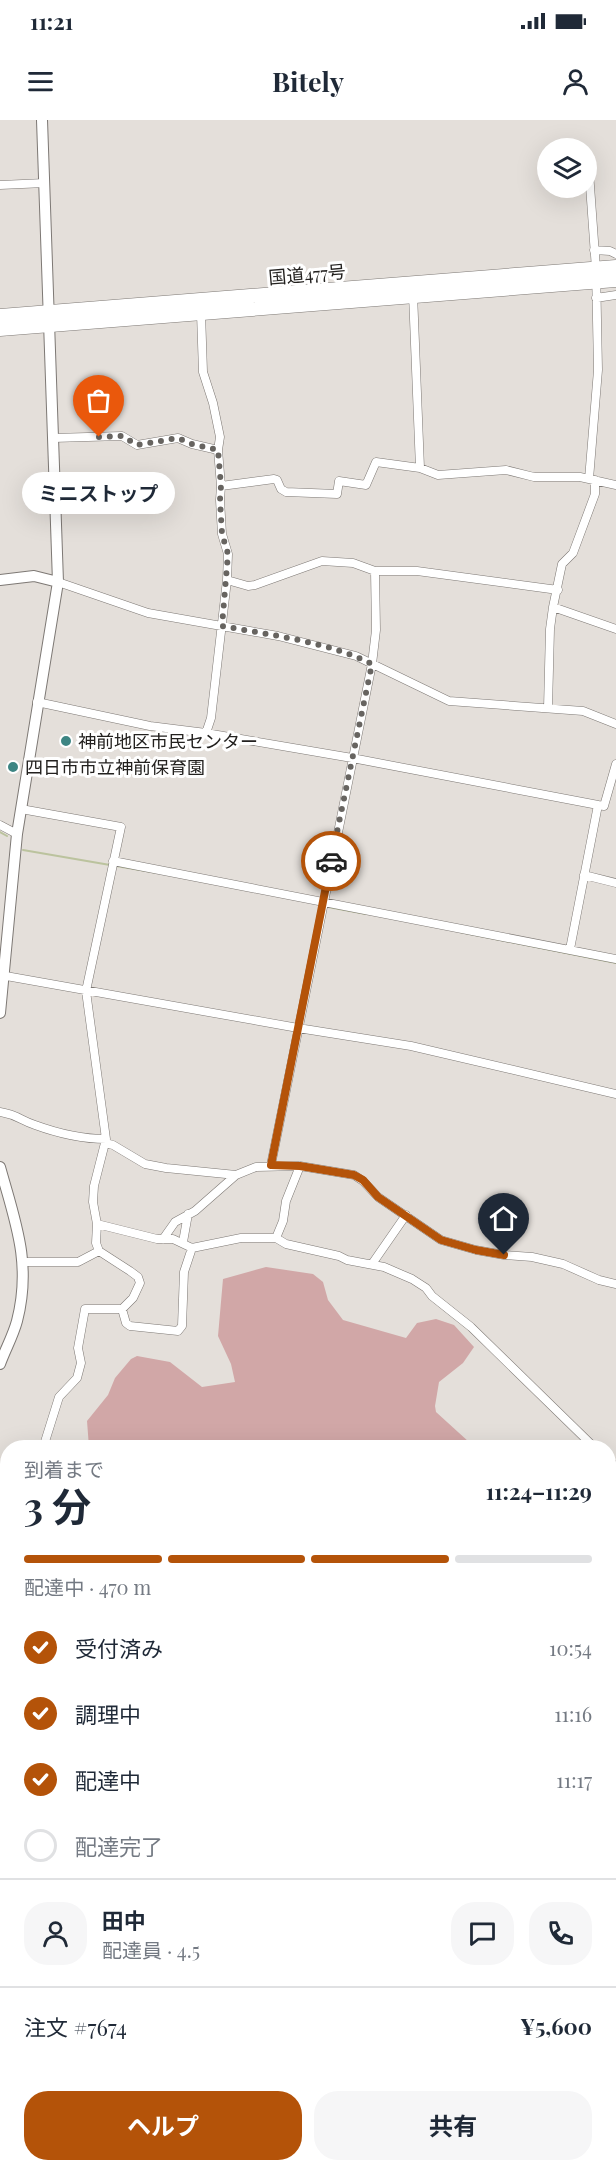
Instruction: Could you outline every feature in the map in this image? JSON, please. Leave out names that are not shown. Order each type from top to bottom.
[{"type":"highway","name":"国道477号","points":[[0,329],[50,319],[596,275],[616,267]]},
{"type":"highway","name":"国道477号","points":[[596,275],[616,280]]},
{"type":"highway","name":"国道477号","points":[[0,316],[50,319],[201,313],[412,290]]},
{"type":"street","points":[[0,1013],[17,834],[57,582],[42,120]]},
{"type":"street","points":[[0,185],[45,183]]},
{"type":"street","points":[[548,708],[550,628],[562,564],[573,553],[595,494],[592,480],[597,397],[596,275],[591,198]]},
{"type":"street","points":[[594,250],[610,251],[616,254]]},
{"type":"street","points":[[412,290],[420,468]]},
{"type":"street","points":[[596,298],[616,295]]},
{"type":"street","points":[[201,313],[203,372],[213,403],[220,437],[218,450],[222,534],[228,554],[212,718],[206,733]]},
{"type":"street","points":[[53,438],[122,436],[137,445],[178,438],[218,450]]},
{"type":"street","points":[[221,486],[274,479],[278,480],[281,489],[286,492],[337,494],[339,481],[366,485],[376,462],[420,468],[438,475],[506,471],[534,477],[592,480],[616,485]]},
{"type":"street","points":[[227,580],[248,586],[255,585],[322,561],[352,563],[375,571],[417,571],[558,590]]},
{"type":"street","points":[[271,1165],[372,664],[376,630],[375,571]]},
{"type":"street","points":[[0,580],[34,576],[148,613],[278,636],[356,656],[449,701],[583,711],[616,724]]},
{"type":"street","points":[[553,607],[616,629]]},
{"type":"street","points":[[37,702],[150,726],[206,733],[352,758],[604,806],[616,764]]},
{"type":"street","points":[[570,949],[598,805]]},
{"type":"street","points":[[21,809],[121,827],[86,991],[106,1141],[94,1186],[93,1202],[97,1224],[96,1243],[99,1251],[138,1277],[140,1283],[133,1298],[122,1309],[84,1309],[78,1348],[81,1363],[77,1378],[59,1397],[46,1440]]},
{"type":"street","points":[[0,825],[17,834]]},
{"type":"street","points":[[113,861],[616,959]]},
{"type":"street","points":[[584,875],[616,883]]},
{"type":"street","points":[[2,975],[411,1046],[616,1094]]},
{"type":"street","points":[[0,1112],[15,1114],[35,1125],[106,1141],[145,1164],[236,1175]]},
{"type":"street","points":[[276,1238],[283,1221],[286,1202],[300,1166]]},
{"type":"street","points":[[163,1239],[175,1222],[195,1210],[236,1175],[256,1167],[300,1166],[354,1175],[363,1180],[378,1197],[441,1240],[476,1250],[532,1257],[563,1264],[599,1280],[616,1284]]},
{"type":"street","points":[[0,1167],[24,1262],[20,1308],[0,1364]]},
{"type":"street","points":[[183,1242],[188,1214]]},
{"type":"street","points":[[372,1264],[406,1215]]},
{"type":"street","points":[[97,1224],[157,1239],[173,1239],[192,1248],[241,1238],[276,1238],[285,1244],[384,1266],[426,1288],[432,1296],[471,1328],[587,1440]]},
{"type":"street","points":[[122,1309],[126,1323],[130,1326],[178,1331],[182,1326],[184,1272],[192,1248]]},
{"type":"street","points":[[24,1262],[78,1262],[99,1251]]},
{"type":"shaded area","points":[[266,1267],[313,1274],[323,1282],[328,1300],[343,1320],[406,1338],[417,1323],[436,1319],[454,1325],[474,1347],[463,1363],[439,1382],[435,1406],[436,1412],[467,1440],[88,1440],[87,1421],[108,1395],[115,1378],[131,1359],[137,1356],[170,1362],[202,1387],[235,1382],[231,1364],[218,1336],[223,1279]]},
{"type":"waterway","points":[[0,832],[7,836]]},
{"type":"waterway","points":[[23,850],[110,865]]},
{"type":"waterway","points":[[116,866],[158,873]]},
{"type":"waterway","points":[[328,907],[366,914]]},
{"type":"waterway","points":[[460,932],[616,963]]},
{"type":"way so far","points":[[99,437],[122,436],[137,445],[178,438],[218,450],[222,534],[228,554],[222,626],[278,636],[356,656],[372,664],[331,861]]},
{"type":"place","name":"ミニストップ","points":[[99,437]]},
{"type":"place","name":"神前地区市民センター","points":[[66,741]]},
{"type":"place","name":"四日市市立神前保育園","points":[[13,767]]},
{"type":"route","points":[[331,861],[271,1165],[320,1168],[354,1175],[363,1180],[378,1197],[441,1240],[504,1255]]}]
